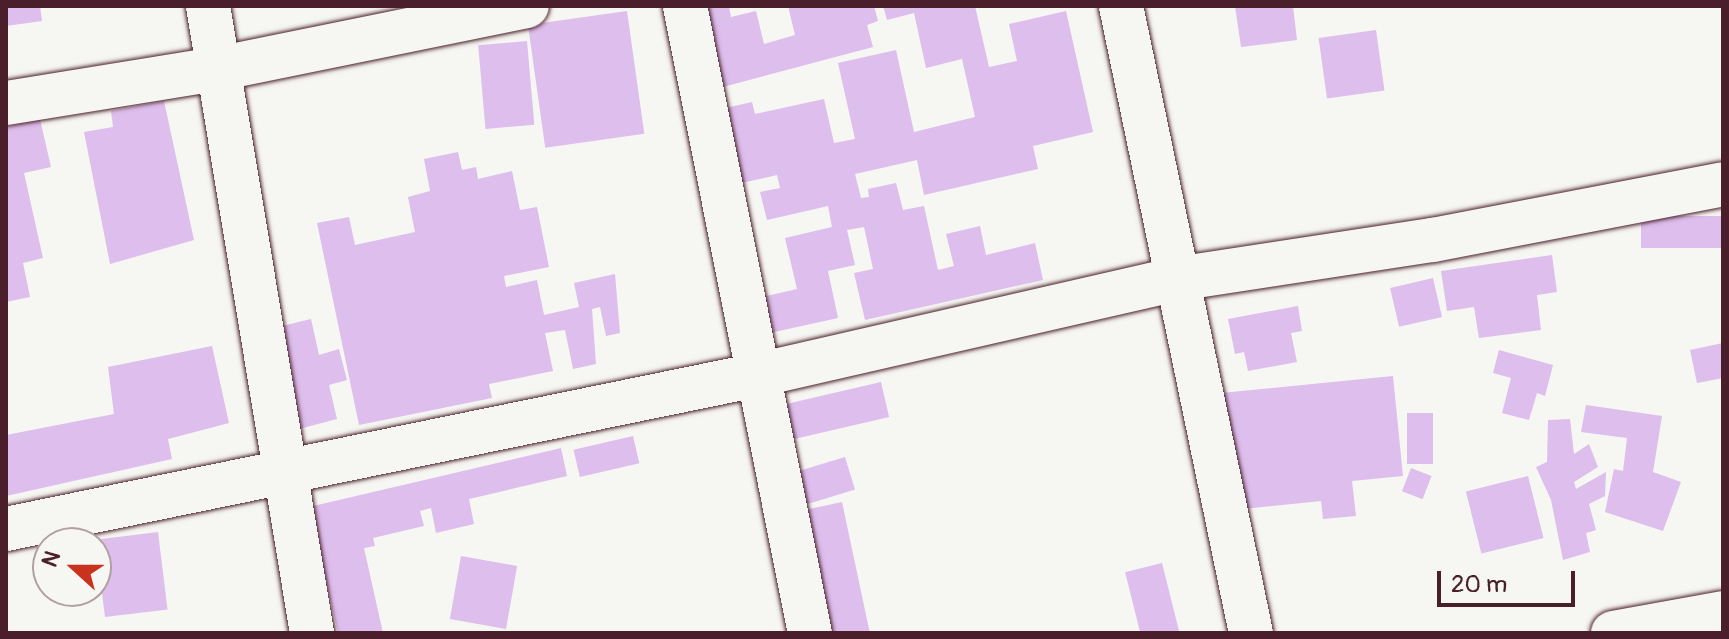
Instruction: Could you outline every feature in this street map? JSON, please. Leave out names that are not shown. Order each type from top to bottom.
[{"type":"street","points":[[208,6],[222,68],[312,633]]},
{"type":"street","points":[[6,103],[222,68],[527,6]]},
{"type":"street","points":[[685,6],[762,374],[810,633]]},
{"type":"street","points":[[1121,6],[1251,633]]},
{"type":"street","points":[[6,529],[762,374],[1177,279],[1433,240],[1723,184]]},
{"type":"street","points":[[1613,633],[1723,613]]},
{"type":"building","points":[[6,6],[40,6],[42,21],[6,26]]},
{"type":"building","points":[[703,6],[729,6],[731,17],[756,11],[764,44],[795,35],[788,6],[874,6],[878,21],[867,25],[873,47],[723,87]]},
{"type":"building","points":[[883,6],[975,6],[989,67],[1017,61],[1009,24],[1066,11],[1093,132],[1033,146],[1038,169],[924,195],[917,160],[855,174],[861,198],[869,197],[868,189],[896,183],[903,210],[924,206],[938,270],[954,266],[946,234],[980,226],[986,255],[1035,243],[1043,280],[865,320],[854,273],[873,269],[864,227],[847,230],[855,265],[828,271],[838,318],[765,334],[757,298],[797,289],[785,238],[832,227],[828,206],[767,220],[760,192],[780,188],[777,175],[737,184],[721,109],[752,102],[755,114],[824,99],[834,143],[855,139],[838,63],[896,50],[914,132],[975,117],[962,59],[926,68],[914,13],[887,20]]},
{"type":"building","points":[[1235,6],[1293,6],[1297,40],[1241,47]]},
{"type":"building","points":[[627,11],[644,134],[545,148],[528,25]]},
{"type":"building","points":[[1376,30],[1384,90],[1327,98],[1319,38]]},
{"type":"building","points":[[527,41],[534,125],[486,129],[478,45]]},
{"type":"building","points":[[164,101],[194,240],[110,264],[84,132],[113,127],[111,111]]},
{"type":"building","points":[[40,119],[51,167],[24,173],[43,258],[23,263],[30,297],[6,302],[6,127]]},
{"type":"building","points":[[458,152],[462,170],[476,167],[478,179],[512,171],[520,210],[537,207],[549,267],[504,276],[506,287],[537,280],[544,315],[579,307],[574,283],[615,274],[620,333],[606,336],[600,307],[592,309],[596,364],[573,369],[565,330],[545,333],[553,371],[489,384],[492,398],[359,425],[317,223],[349,217],[355,245],[415,232],[408,197],[430,191],[424,159]]},
{"type":"building","points":[[1641,216],[1723,216],[1723,248],[1641,248]]},
{"type":"building","points":[[1552,255],[1557,292],[1537,295],[1541,330],[1479,338],[1474,307],[1447,311],[1441,271]]},
{"type":"building","points":[[1433,278],[1442,317],[1399,327],[1390,288]]},
{"type":"building","points":[[1298,306],[1302,331],[1291,333],[1297,362],[1248,371],[1244,352],[1235,354],[1228,319]]},
{"type":"building","points":[[311,319],[319,355],[339,349],[347,380],[329,385],[337,419],[299,429],[274,328]]},
{"type":"building","points":[[1723,343],[1723,378],[1697,383],[1690,350]]},
{"type":"building","points":[[212,346],[229,423],[168,439],[172,459],[6,496],[6,435],[114,414],[108,367]]},
{"type":"building","points":[[1499,350],[1553,365],[1545,396],[1537,393],[1529,420],[1502,413],[1511,378],[1493,373]]},
{"type":"building","points":[[1393,376],[1403,476],[1352,481],[1356,516],[1323,519],[1321,501],[1233,510],[1221,393]]},
{"type":"building","points":[[881,382],[889,417],[788,440],[780,405]]},
{"type":"building","points":[[1586,405],[1662,416],[1653,472],[1681,482],[1663,531],[1605,512],[1614,469],[1623,471],[1627,438],[1581,432]]},
{"type":"building","points":[[1407,413],[1433,413],[1433,464],[1407,464]]},
{"type":"building","points":[[1570,419],[1574,454],[1589,444],[1598,467],[1574,482],[1576,489],[1606,472],[1605,496],[1589,504],[1596,530],[1586,533],[1590,552],[1563,560],[1551,500],[1536,467],[1547,462],[1548,420]]},
{"type":"building","points":[[633,436],[639,463],[580,477],[574,450]]},
{"type":"building","points":[[561,448],[567,476],[469,499],[474,524],[436,533],[431,508],[420,511],[424,526],[373,538],[375,546],[364,548],[383,633],[338,633],[309,507]]},
{"type":"building","points":[[845,457],[855,490],[801,506],[791,473]]},
{"type":"building","points":[[1411,468],[1432,476],[1423,499],[1402,491]]},
{"type":"building","points":[[1528,476],[1543,538],[1481,554],[1466,491]]},
{"type":"building","points":[[842,502],[870,633],[824,633],[798,511]]},
{"type":"building","points":[[158,532],[168,609],[105,617],[104,607],[112,607],[112,538]]},
{"type":"building","points":[[461,556],[517,566],[506,629],[450,619]]},
{"type":"building","points":[[1162,563],[1179,633],[1140,633],[1125,572]]}]
